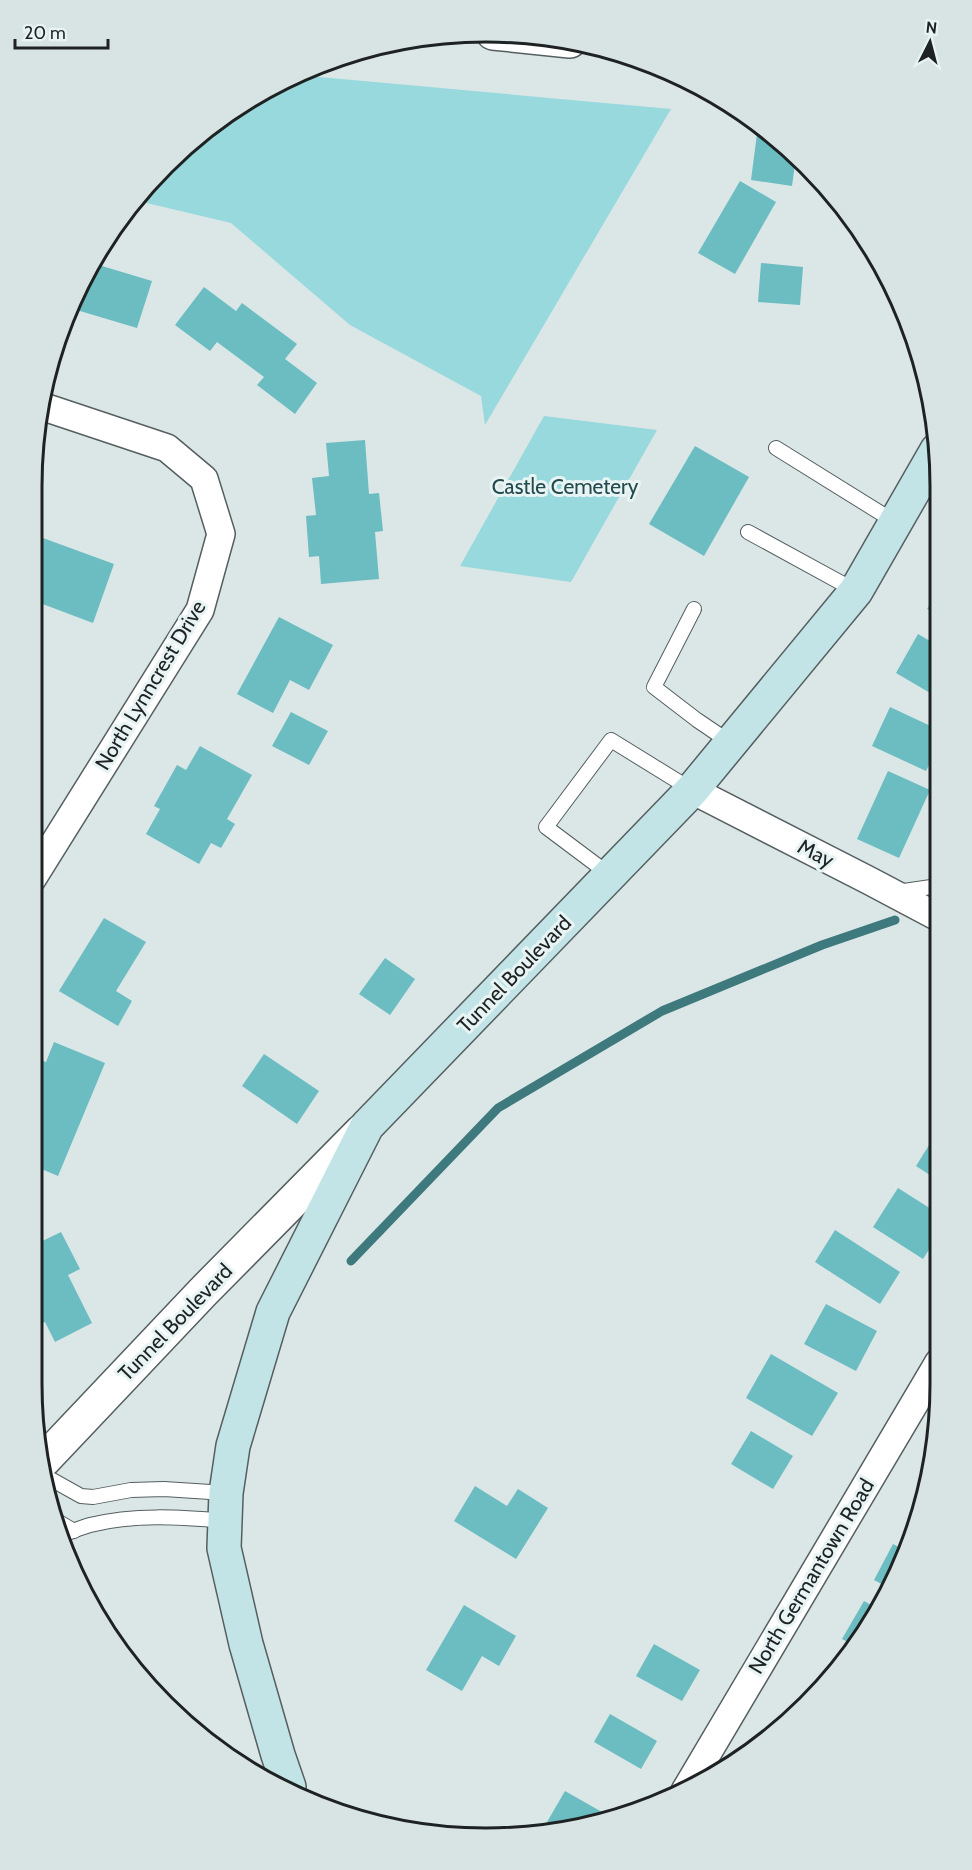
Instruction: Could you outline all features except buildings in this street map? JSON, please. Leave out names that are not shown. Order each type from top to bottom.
[{"type":"main road","name":"Tunnel Boulevard","points":[[367,1126],[692,790],[856,591],[929,463]]},
{"type":"main road","points":[[287,1780],[246,1644],[224,1548],[225,1507],[232,1446],[273,1312],[367,1126]]},
{"type":"street","name":"North Lynncrest Drive","points":[[42,863],[200,610],[221,534],[204,479],[167,448],[49,409]]},
{"type":"street","name":"May","points":[[692,790],[930,913]]},
{"type":"street","name":"Tunnel Boulevard","points":[[48,1455],[203,1292],[367,1126]]},
{"type":"street","name":"North Germantown Road","points":[[694,1776],[930,1377]]},
{"type":"lane","points":[[776,448],[895,522]]},
{"type":"lane","points":[[748,532],[856,591]]},
{"type":"lane","points":[[694,609],[654,687],[731,743]]},
{"type":"lane","points":[[610,875],[546,827],[611,740],[692,790]]},
{"type":"lane","points":[[891,892],[930,887]]},
{"type":"lane","points":[[53,1480],[81,1496],[93,1497],[131,1490],[164,1489],[225,1507]]},
{"type":"lane","points":[[68,1533],[89,1526],[225,1507]]},
{"type":"lane","points":[[66,1526],[74,1531]]},
{"type":"green space","points":[[315,77],[671,109],[485,425],[481,396],[350,325],[231,223],[145,203],[172,172],[216,134],[264,101]]},
{"type":"green space","name":"Castle Cemetery","points":[[544,416],[657,430],[571,582],[460,566]]},
{"type":"waterway","points":[[351,1261],[498,1108],[662,1011],[822,945],[895,920]]}]
